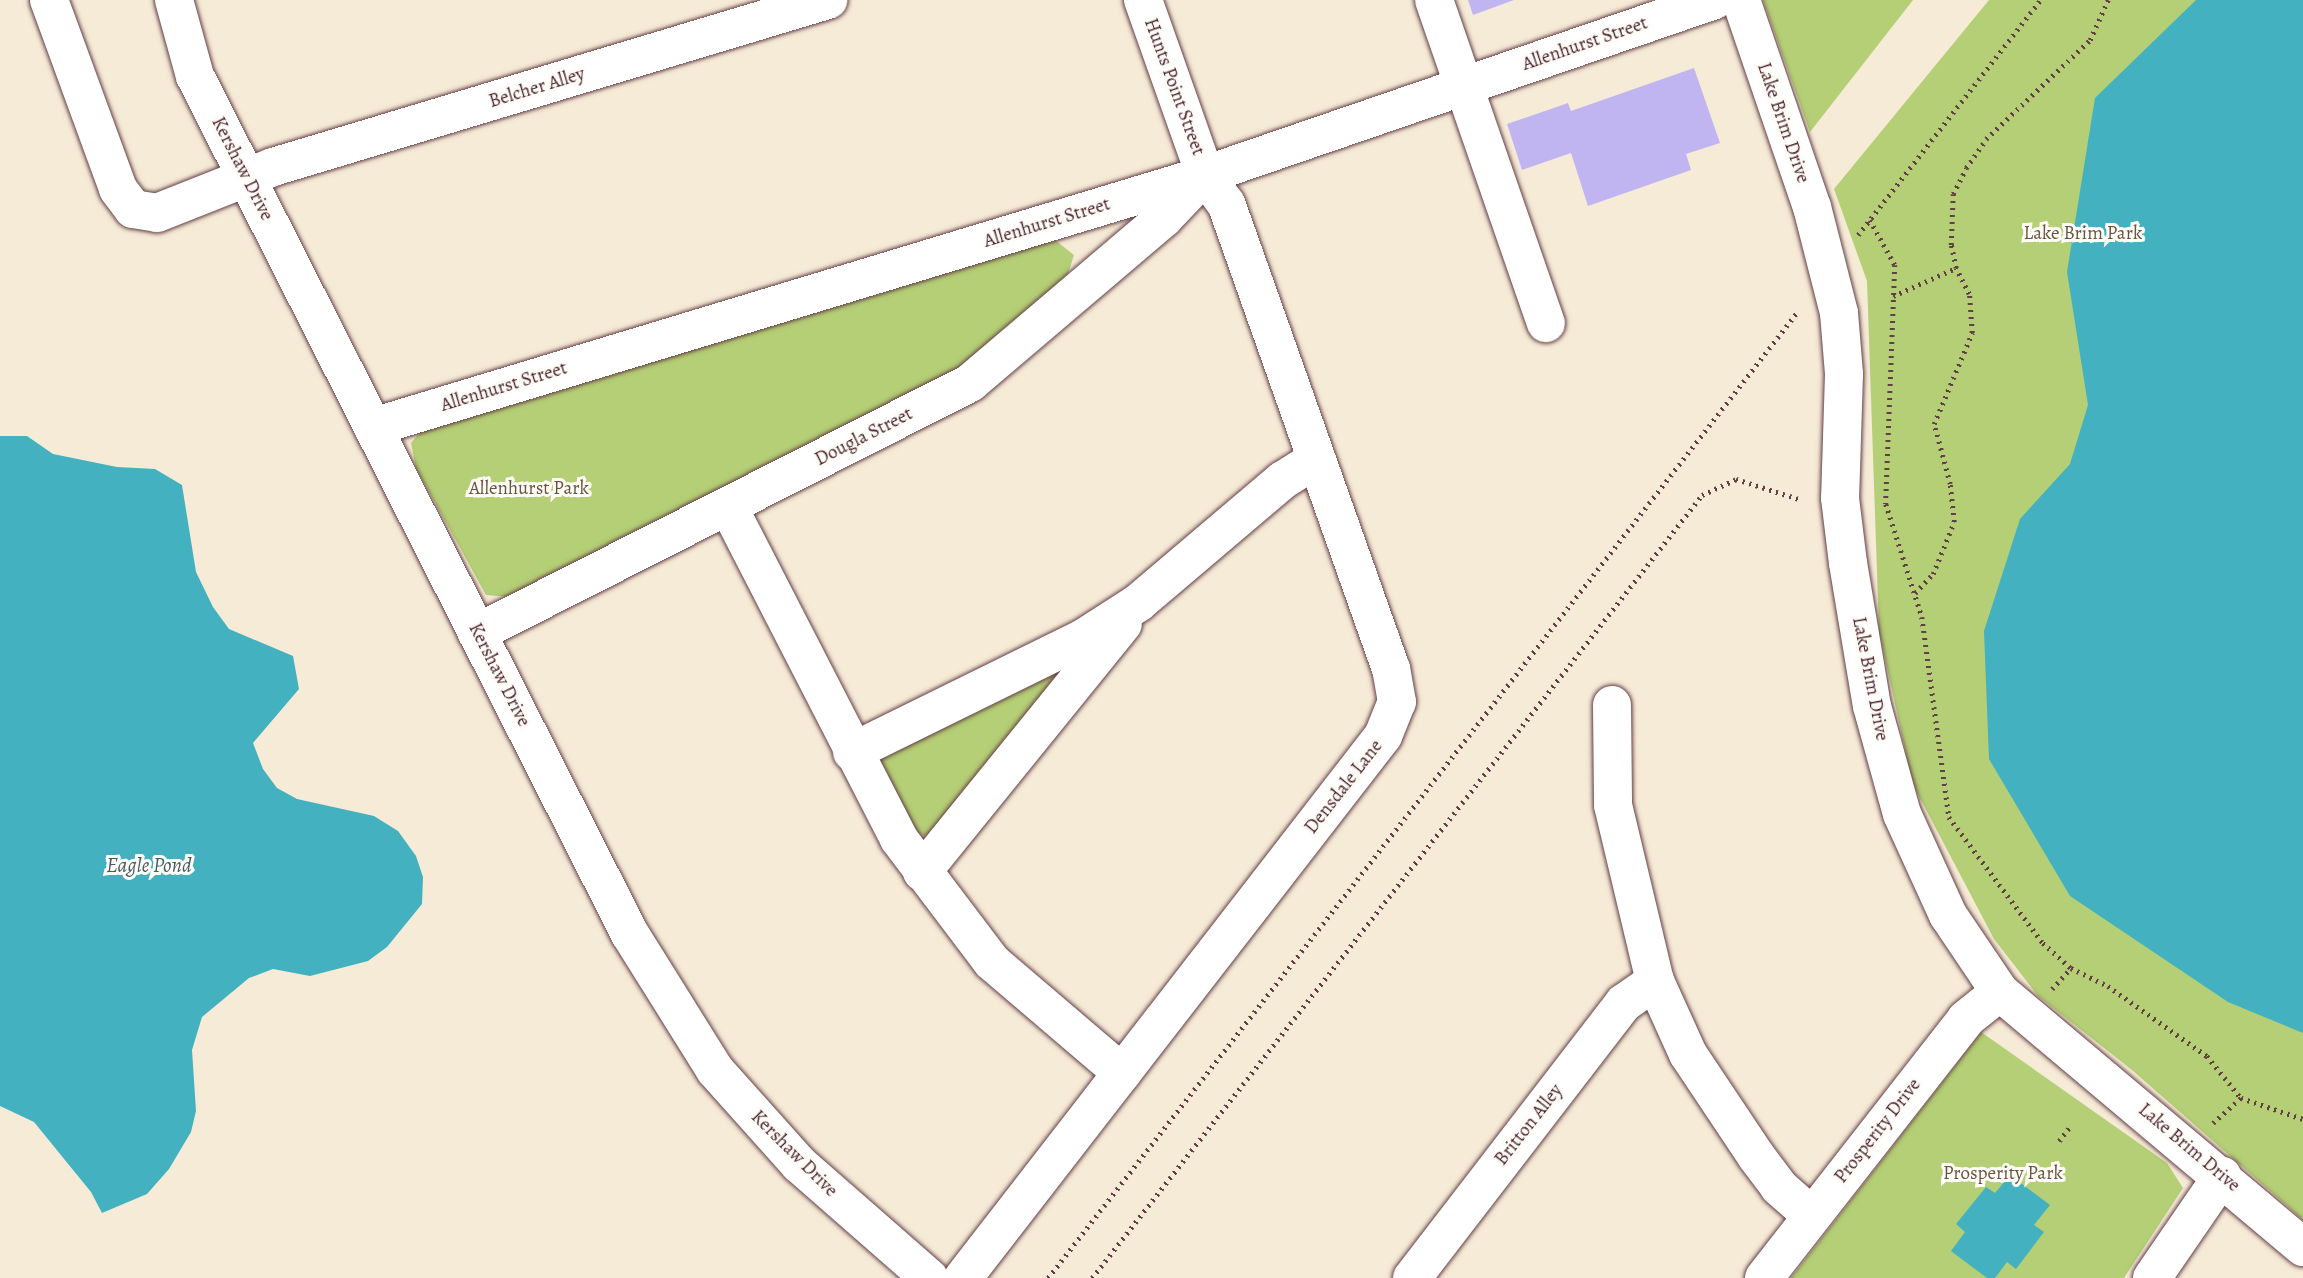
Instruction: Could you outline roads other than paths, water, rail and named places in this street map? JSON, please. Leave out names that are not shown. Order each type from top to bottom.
[{"type":"street","name":"Belcher Alley","points":[[49,0],[118,189],[133,209],[157,213],[247,178],[828,0]]},
{"type":"street","name":"Kershaw Drive","points":[[174,0],[195,76],[630,934],[715,1070],[799,1164],[929,1278]]},
{"type":"street","name":"Hunts Point Street","points":[[1143,0],[1205,175]]},
{"type":"street","points":[[1434,0],[1546,323]]},
{"type":"street","name":"Allenhurst Street","points":[[373,427],[1205,175],[1715,0]]},
{"type":"street","name":"Lake Brim Drive","points":[[1741,0],[1812,207],[1839,313],[1843,374],[1840,498],[1872,706],[1902,814],[1948,915],[2000,992],[2222,1176],[2303,1247]]},
{"type":"street","name":"Densdale Lane","points":[[963,1278],[1383,736],[1396,702],[1391,669],[1226,204],[1205,175]]},
{"type":"street","name":"Dougla Street","points":[[477,633],[971,383],[1164,218],[1205,175]]},
{"type":"street","points":[[852,752],[1082,639],[1138,603],[1283,480],[1316,459]]},
{"type":"street","points":[[728,506],[852,752],[922,872],[992,962],[1122,1073]]},
{"type":"street","points":[[922,872],[1039,732],[1138,603]]},
{"type":"street","points":[[1612,705],[1613,805],[1655,981],[1688,1054],[1756,1156],[1779,1187],[1812,1216]]},
{"type":"street","name":"Britton Alley","points":[[1412,1278],[1624,1003],[1655,981]]},
{"type":"street","name":"Prosperity Drive","points":[[1764,1278],[1966,1019],[2000,992]]},
{"type":"street","points":[[2152,1278],[2222,1176]]},
{"type":"water","points":[[2196,0],[2303,0],[2303,1033],[2228,1002],[2070,896],[1989,759],[1984,631],[2020,519],[2070,464],[2088,405],[2067,272],[2095,98]]},
{"type":"water","name":"Eagle Pond","points":[[0,436],[27,436],[53,454],[117,467],[155,469],[182,485],[196,572],[213,607],[229,629],[293,656],[299,689],[253,743],[263,769],[277,788],[297,799],[374,816],[398,831],[416,856],[423,877],[422,904],[387,947],[368,961],[310,976],[273,969],[249,978],[202,1017],[192,1050],[196,1111],[191,1132],[169,1169],[147,1194],[102,1213],[91,1192],[34,1122],[0,1106]]},
{"type":"water","points":[[2010,1175],[2050,1205],[2034,1225],[2044,1232],[2016,1269],[2007,1262],[1995,1278],[1987,1278],[1951,1251],[1965,1232],[1956,1224],[1986,1187],[1995,1193]]},
{"type":"park label","name":"Lake Brim Park","points":[[2083,234]]},
{"type":"park label","name":"Allenhurst Park","points":[[529,489]]},
{"type":"park label","name":"Prosperity Park","points":[[2003,1174]]}]
